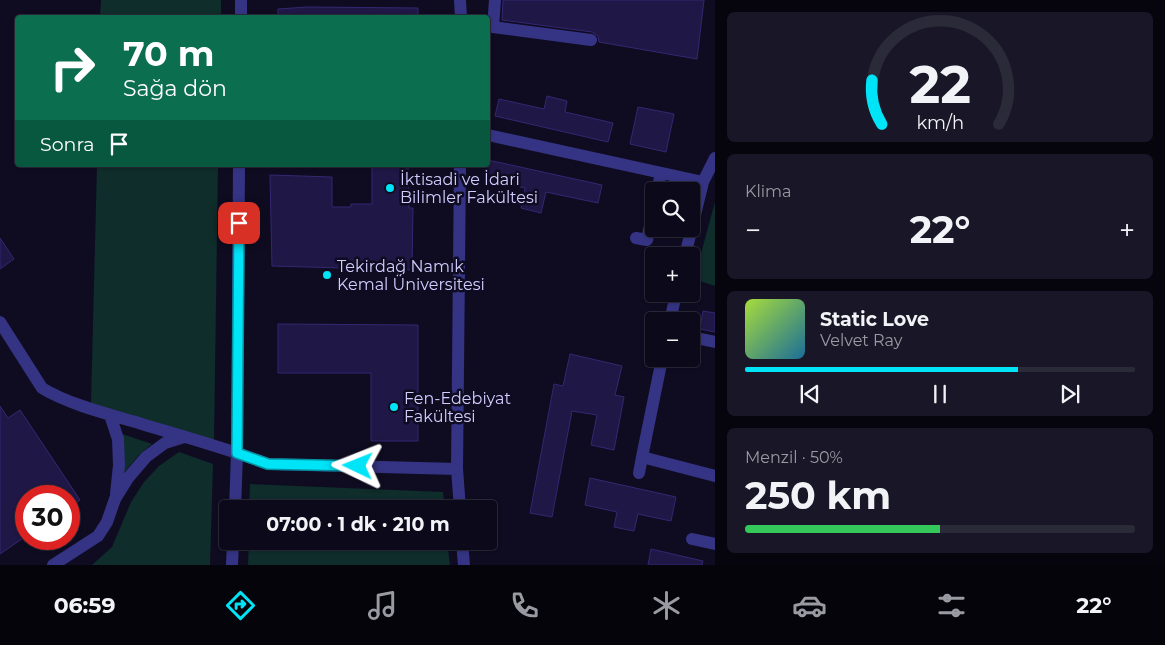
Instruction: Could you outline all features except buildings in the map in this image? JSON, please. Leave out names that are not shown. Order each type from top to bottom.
[{"type":"street","points":[[241,0],[241,15]]},
{"type":"street","points":[[460,0],[461,15]]},
{"type":"street","points":[[495,0],[493,27],[590,40]]},
{"type":"street","points":[[490,135],[703,182]]},
{"type":"street","points":[[687,247],[703,182],[715,158]]},
{"type":"street","points":[[235,500],[239,167]]},
{"type":"street","points":[[459,500],[457,469],[460,167]]},
{"type":"street","points":[[659,182],[661,173]]},
{"type":"street","points":[[636,238],[646,240],[647,237]]},
{"type":"street","points":[[2,320],[42,388],[51,394],[110,415],[184,436],[268,464],[457,469]]},
{"type":"street","points":[[700,339],[715,342]]},
{"type":"street","points":[[639,473],[660,367]]},
{"type":"street","points":[[54,565],[98,536],[107,522],[115,499],[119,465],[118,439],[110,415]]},
{"type":"street","points":[[115,499],[128,478],[146,457],[165,443],[184,436]]},
{"type":"street","points":[[642,457],[715,476]]},
{"type":"street","points":[[692,539],[715,544]]},
{"type":"street","points":[[232,565],[233,550]]},
{"type":"street","points":[[463,550],[464,565]]},
{"type":"green space","points":[[101,0],[221,0],[221,15],[100,15]]},
{"type":"green space","points":[[97,167],[218,167],[214,440],[91,403]]},
{"type":"green space","points":[[715,202],[715,286],[700,281],[700,257]]},
{"type":"green space","points":[[119,433],[152,444],[139,455],[122,475]]},
{"type":"green space","points":[[179,452],[213,464],[210,565],[92,565],[112,547],[131,502],[144,482],[159,466]]},
{"type":"green space","points":[[250,484],[443,492],[444,500],[249,500]]},
{"type":"green space","points":[[249,550],[448,550],[450,565],[248,565]]},
{"type":"place","name":"İktisadi ve İdari Bilimler Fakültesi","points":[[390,188]]},
{"type":"place","name":"Tekirdağ Namık Kemal Üniversitesi","points":[[327,275]]},
{"type":"place","name":"Fen-Edebiyat Fakültesi","points":[[394,407]]},
{"type":"route","points":[[239,223],[237,453],[268,464],[358,466]]}]
